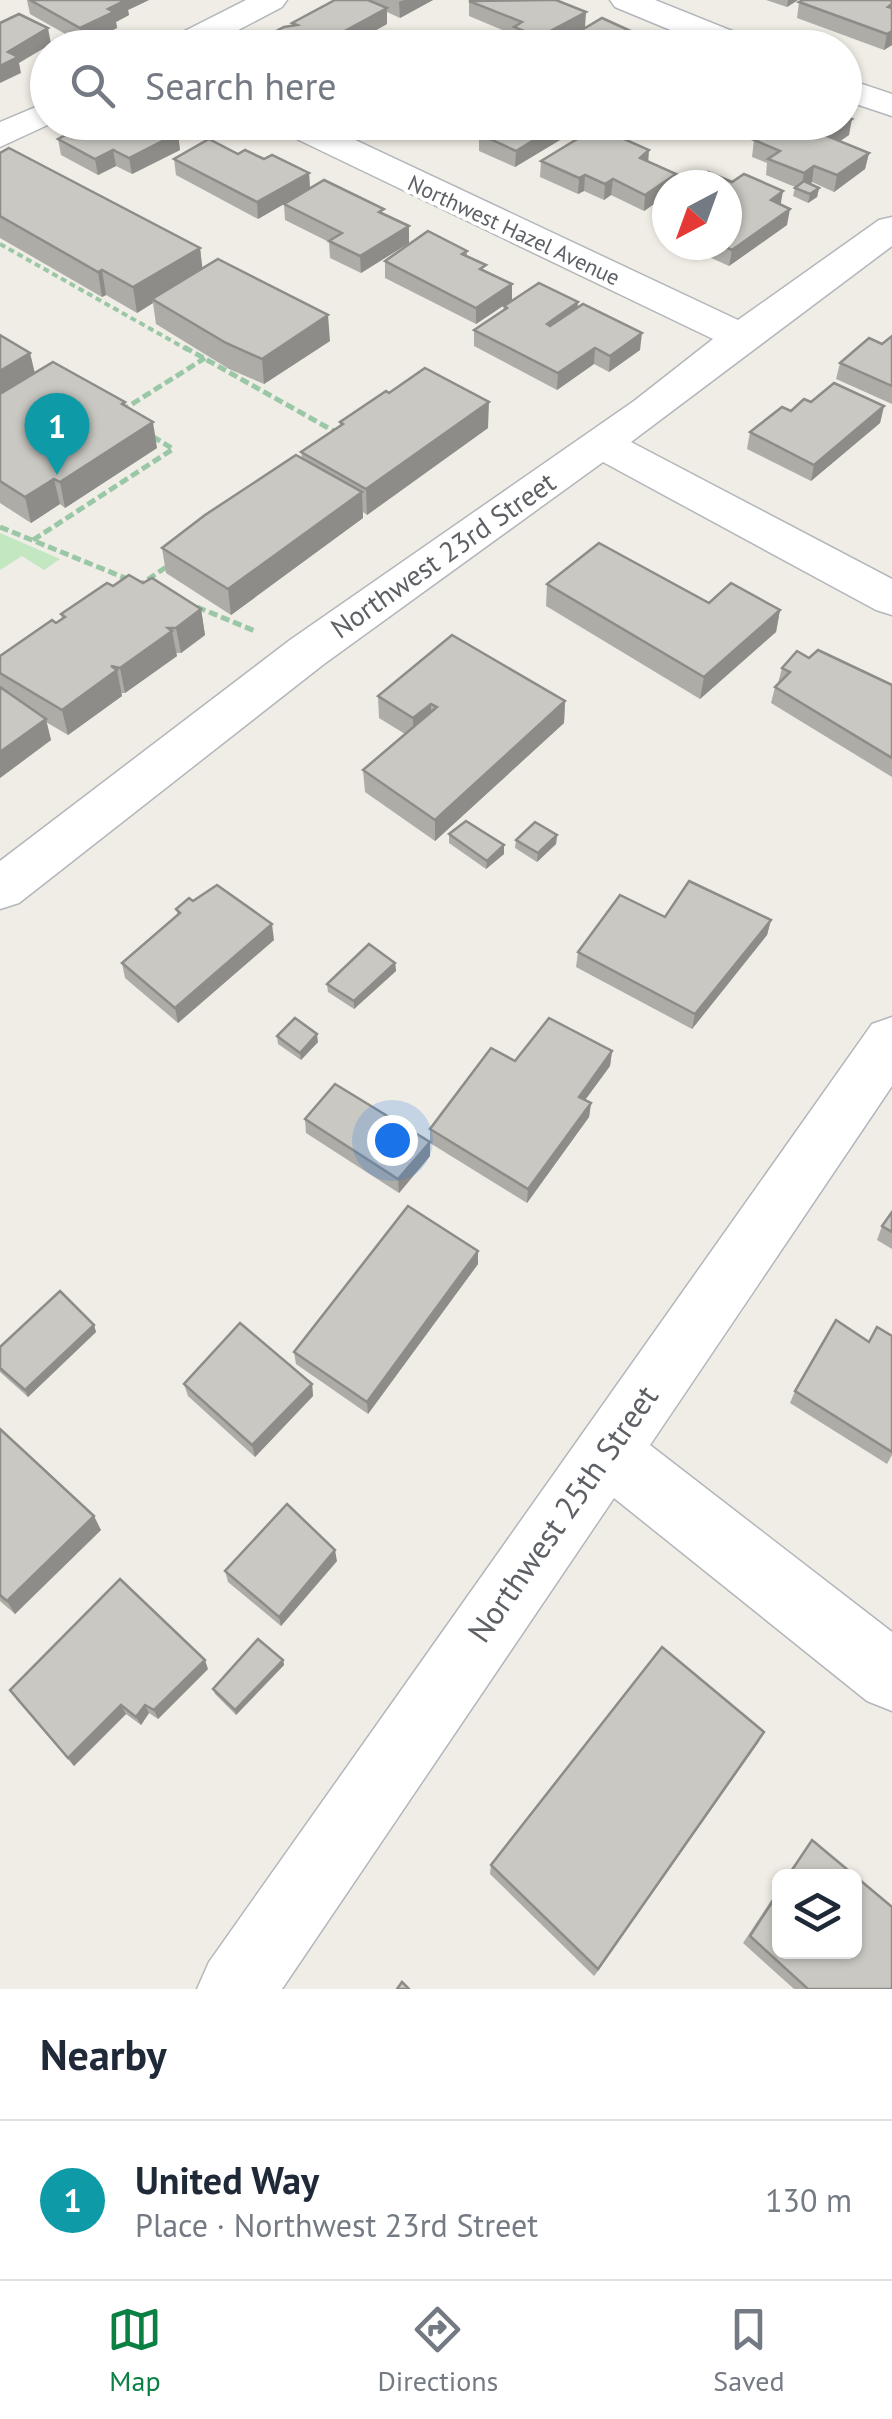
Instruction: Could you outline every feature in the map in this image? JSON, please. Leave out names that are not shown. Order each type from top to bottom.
[{"type":"street","points":[[213,30],[271,0]]},
{"type":"street","points":[[626,0],[700,30]]},
{"type":"street","points":[[862,95],[892,106]]},
{"type":"street","points":[[0,136],[30,121]]},
{"type":"street","name":"Northwest Hazel Avenue","points":[[326,140],[741,337]]},
{"type":"street","name":"Northwest 23rd Street","points":[[0,889],[307,652],[649,410],[741,337],[892,228]]},
{"type":"street","points":[[600,443],[892,599]]},
{"type":"street","name":"Northwest 25th Street","points":[[236,1989],[892,1040]]},
{"type":"street","points":[[606,1450],[892,1676]]},
{"type":"path","points":[[0,244],[351,440]]},
{"type":"path","points":[[0,254],[9,249]]},
{"type":"path","points":[[129,423],[115,414],[204,358]]},
{"type":"path","points":[[33,540],[173,449],[144,432]]},
{"type":"path","points":[[0,527],[158,592]]},
{"type":"path","points":[[125,596],[173,562]]},
{"type":"path","points":[[192,606],[307,652]]},
{"type":"green space","points":[[0,533],[60,559],[44,570],[22,556],[0,570]]},
{"type":"building","points":[[30,0],[126,0],[108,9],[114,12],[80,28]]},
{"type":"building","points":[[335,0],[368,0],[387,8],[347,30],[278,30],[297,25],[292,23]]},
{"type":"building","points":[[556,0],[586,12],[552,30],[522,30],[514,27],[522,22],[469,1]]},
{"type":"building","points":[[892,0],[888,7],[892,8],[892,31],[887,34],[799,2]]},
{"type":"building","points":[[19,14],[48,28],[30,30],[30,39],[8,52],[18,57],[0,66],[0,23]]},
{"type":"building","points":[[602,18],[628,30],[582,30]]},
{"type":"building","points":[[60,140],[164,140],[129,158],[113,150],[95,159]]},
{"type":"building","points":[[211,140],[238,154],[245,150],[264,159],[272,155],[309,173],[257,202],[174,159]]},
{"type":"building","points":[[492,140],[534,140],[516,151]]},
{"type":"building","points":[[576,140],[626,140],[649,150],[640,158],[667,170],[652,170],[652,190],[645,195],[613,179],[605,184],[585,175],[579,178],[541,161]]},
{"type":"building","points":[[754,140],[837,140],[869,153],[837,175],[814,166],[804,173],[768,159],[780,151]]},
{"type":"building","points":[[9,148],[200,248],[133,287],[102,270],[98,272],[0,216],[0,153]]},
{"type":"building","points":[[742,175],[783,191],[771,200],[790,209],[742,243]]},
{"type":"building","points":[[324,180],[384,209],[379,212],[409,226],[360,256],[329,241],[342,233],[284,204]]},
{"type":"building","points":[[804,181],[819,188],[810,194],[795,188]]},
{"type":"building","points":[[428,231],[486,265],[480,269],[512,284],[476,308],[385,261]]},
{"type":"building","points":[[218,259],[328,315],[262,359],[226,343],[152,299]]},
{"type":"building","points":[[539,283],[578,302],[547,324],[550,326],[583,304],[642,333],[610,356],[595,348],[558,373],[474,330]]},
{"type":"building","points":[[0,335],[30,353],[0,371]]},
{"type":"building","points":[[892,336],[892,386],[840,363],[869,338],[882,344]]},
{"type":"building","points":[[53,362],[153,422],[60,482],[54,479],[25,497],[0,481],[0,394]]},
{"type":"building","points":[[425,368],[489,402],[366,489],[301,452],[343,424],[340,422]]},
{"type":"building","points":[[834,383],[884,406],[814,465],[750,432],[782,407],[791,411],[804,399],[811,402]]},
{"type":"building","points":[[296,455],[362,492],[228,589],[162,548],[205,515]]},
{"type":"building","points":[[599,543],[709,603],[731,583],[780,610],[704,677],[547,584]]},
{"type":"building","points":[[129,575],[143,583],[152,578],[201,609],[176,628],[168,628],[172,631],[120,668],[111,666],[117,670],[62,710],[0,673],[0,656],[52,620],[56,623],[65,617],[61,614],[107,583],[113,586]]},
{"type":"building","points":[[452,635],[565,701],[435,820],[363,770],[437,707],[431,704],[413,718],[378,696]]},
{"type":"building","points":[[818,650],[892,685],[892,758],[775,687],[790,672],[782,668],[797,651],[809,658]]},
{"type":"building","points":[[0,687],[46,719],[0,752]]},
{"type":"building","points":[[466,821],[504,845],[487,861],[449,834]]},
{"type":"building","points":[[535,822],[557,835],[538,853],[516,840]]},
{"type":"building","points":[[689,881],[771,920],[695,1014],[578,952],[620,895],[665,917]]},
{"type":"building","points":[[217,885],[272,924],[175,1008],[122,963],[180,913],[176,909],[189,898],[193,901]]},
{"type":"building","points":[[369,944],[395,963],[354,1001],[327,984]]},
{"type":"building","points":[[295,1018],[317,1034],[300,1053],[277,1036]]},
{"type":"building","points":[[549,1018],[612,1051],[579,1097],[591,1103],[528,1189],[430,1129],[491,1048],[515,1061]]},
{"type":"building","points":[[335,1084],[430,1142],[398,1179],[305,1119]]},
{"type":"building","points":[[408,1206],[478,1251],[367,1402],[294,1352]]},
{"type":"building","points":[[892,1212],[892,1232],[882,1226]]},
{"type":"building","points":[[60,1291],[94,1325],[25,1390],[0,1368],[0,1347]]},
{"type":"building","points":[[836,1320],[869,1342],[877,1327],[892,1336],[892,1452],[795,1391]]},
{"type":"building","points":[[240,1323],[312,1384],[252,1445],[184,1384]]},
{"type":"building","points":[[0,1429],[94,1516],[7,1601],[0,1595]]},
{"type":"building","points":[[287,1504],[335,1550],[279,1617],[225,1571]]},
{"type":"building","points":[[120,1579],[205,1660],[154,1710],[145,1705],[136,1717],[121,1705],[68,1758],[10,1690]]},
{"type":"building","points":[[258,1639],[283,1660],[235,1710],[213,1689]]},
{"type":"building","points":[[662,1647],[764,1732],[598,1969],[491,1865]]},
{"type":"building","points":[[812,1840],[847,1869],[793,1869]]},
{"type":"building","points":[[862,1882],[892,1907],[892,1989],[808,1989],[775,1959],[862,1959]]},
{"type":"building","points":[[772,1902],[772,1956],[750,1936]]},
{"type":"place","name":"United Way","points":[[57,475]]}]
